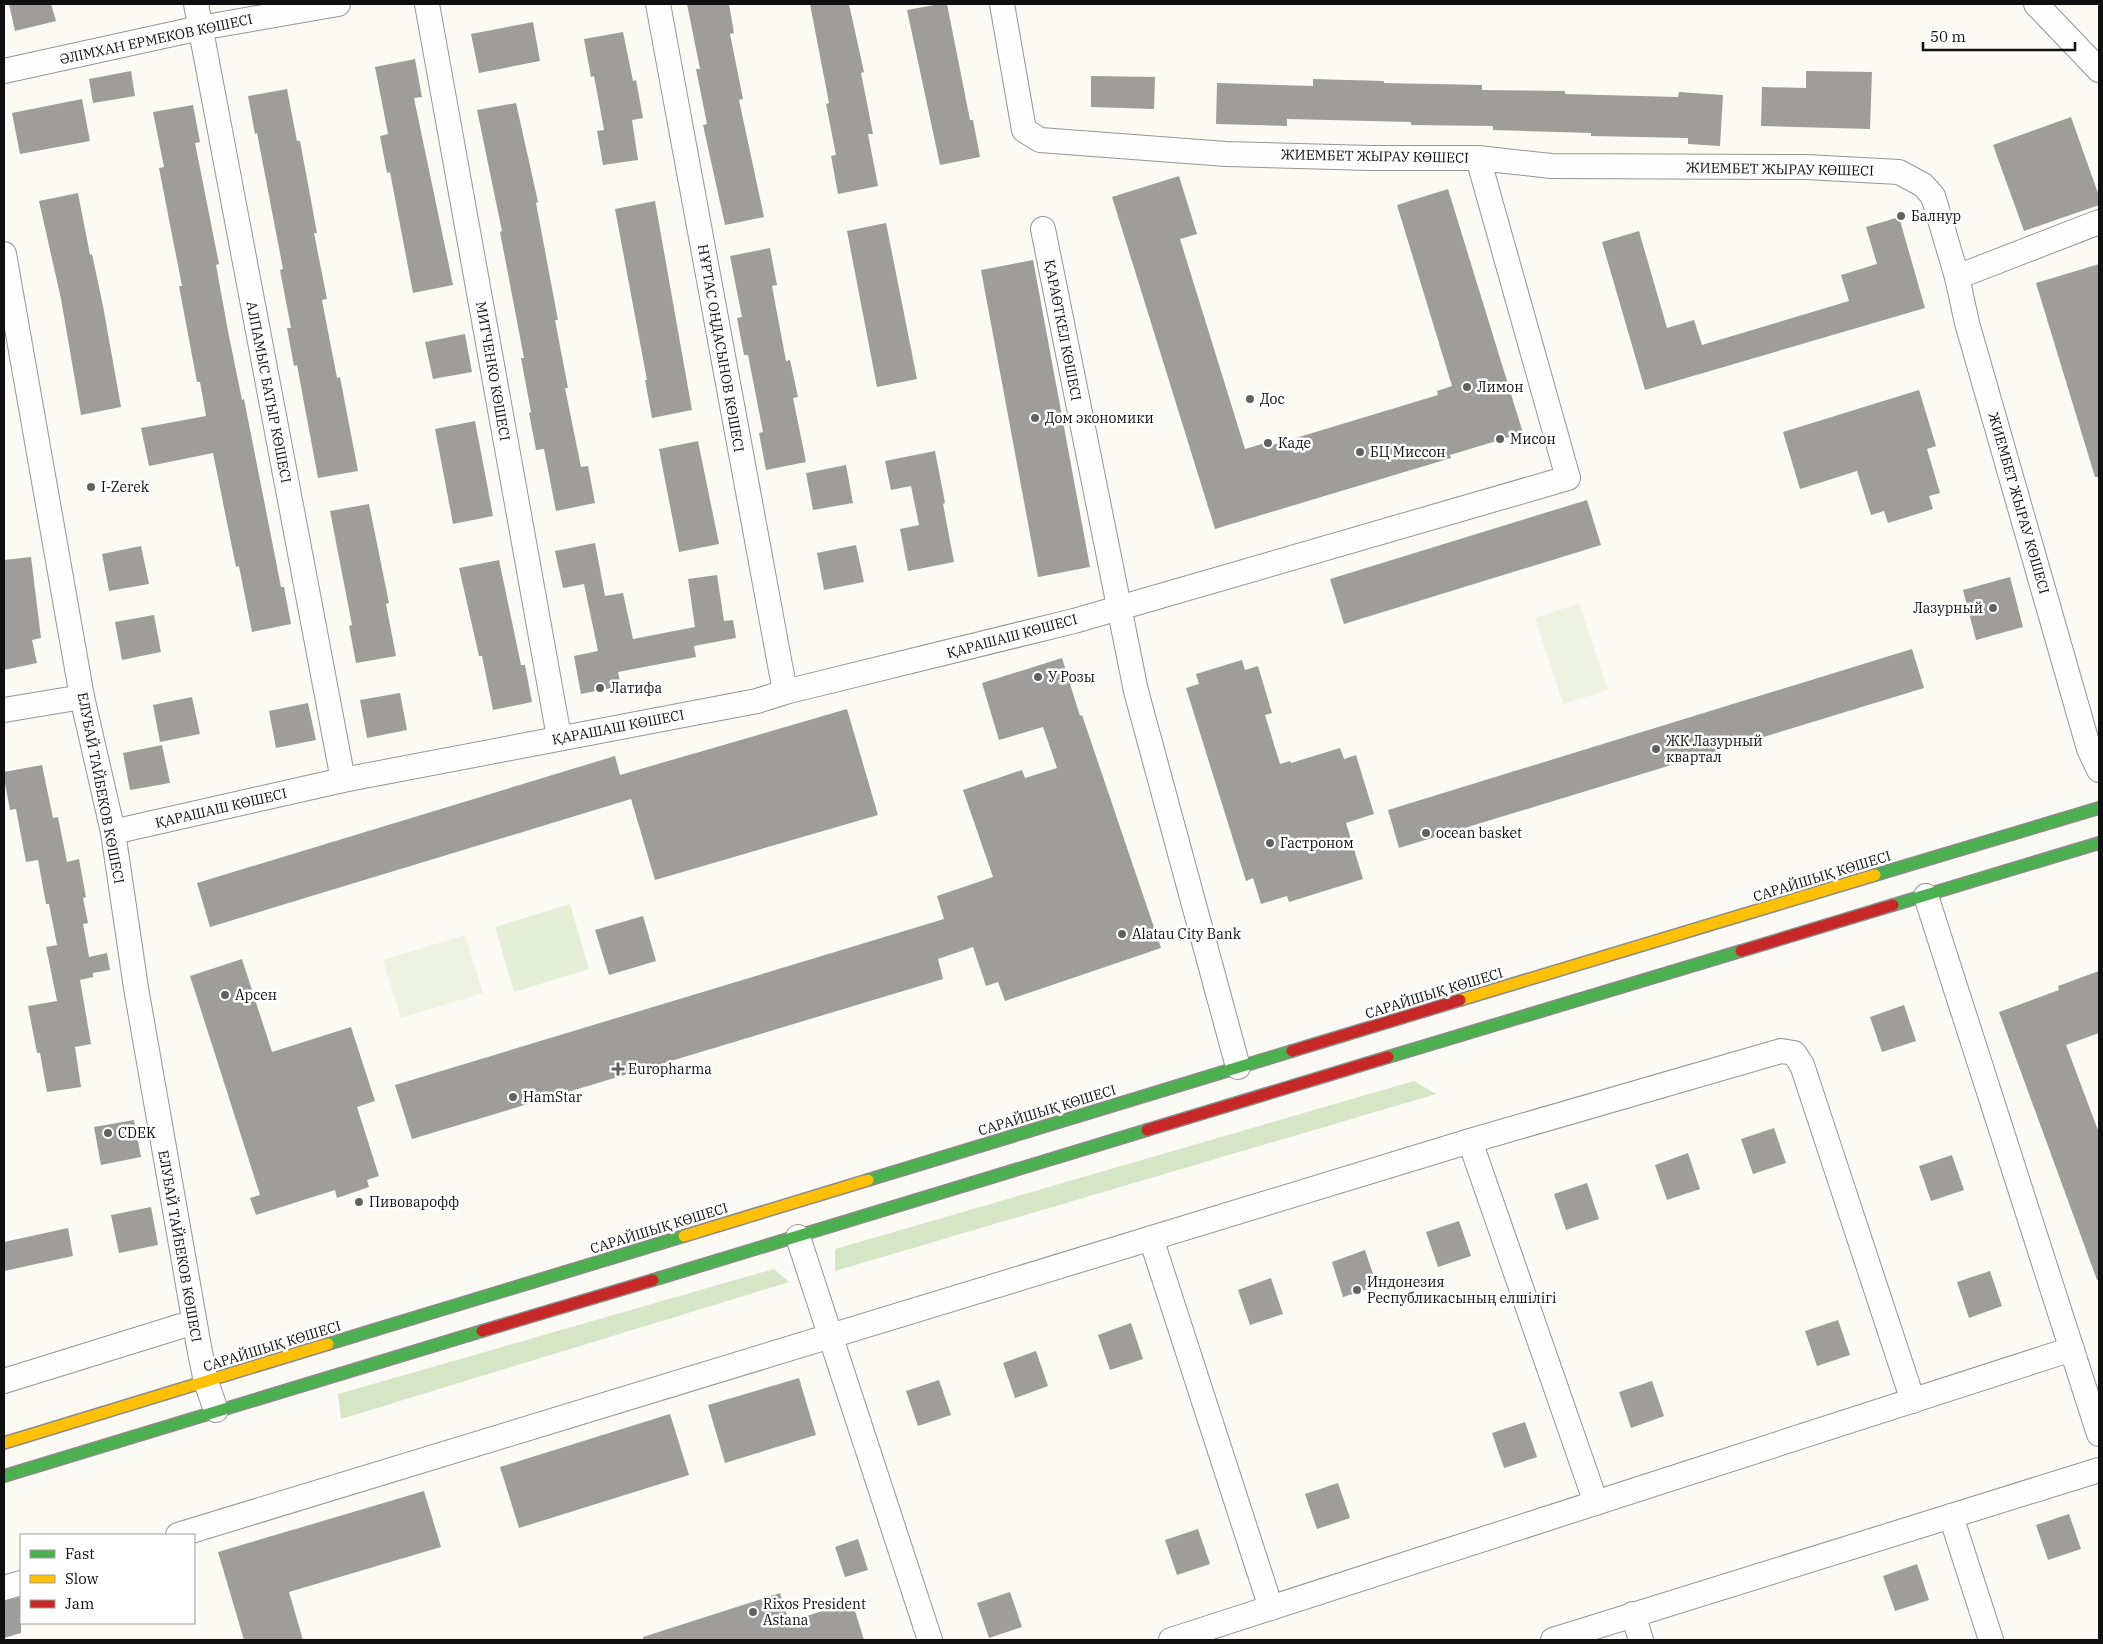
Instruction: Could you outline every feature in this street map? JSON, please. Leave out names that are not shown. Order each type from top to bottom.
[{"type":"main road","name":"САРАЙШЫҚ КӨШЕСІ","points":[[4,1443],[1238,1071],[1556,971],[2099,808]]},
{"type":"main road","points":[[4,1476],[216,1410],[953,1190],[1320,1066],[1926,896],[2099,844]]},
{"type":"main road","points":[[1507,998],[1524,993],[1556,971]]},
{"type":"main road","points":[[1320,1066],[1325,1050],[1391,1029],[1473,1009]]},
{"type":"main road","points":[[953,1190],[976,1173],[1234,1092]]},
{"type":"street","name":"АЛПАМЫС БАТЫР КӨШЕСІ","points":[[196,4],[343,780]]},
{"type":"street","name":"ӘЛІМХАН ЕРМЕКОВ КӨШЕСІ","points":[[4,72],[200,28],[338,4]]},
{"type":"street","name":"МИТЧЕНКО КӨШЕСІ","points":[[427,4],[559,737]]},
{"type":"street","name":"НҰРТАС ОҢДАСЫНОВ КӨШЕСІ","points":[[658,4],[785,692]]},
{"type":"street","name":"ЖИЕМБЕТ ЖЫРАУ КӨШЕСІ","points":[[1002,4],[1024,130],[1040,140],[1226,154],[1371,158],[1478,158],[1551,166],[1806,167],[1899,172],[1923,185],[1933,196],[1957,277],[1967,323],[2089,749],[2099,770]]},
{"type":"street","points":[[2036,4],[2099,70]]},
{"type":"street","name":"ҚАРАШАШ КӨШЕСІ","points":[[113,832],[343,780],[559,737],[756,701],[785,692],[1015,636],[1568,478],[1478,158]]},
{"type":"street","points":[[1957,277],[2099,222]]},
{"type":"street","name":"ҚАРАӨТКЕЛ КӨШЕСІ","points":[[1043,230],[1136,691],[1238,1071]]},
{"type":"street","name":"ЕЛУБАЙ ТАЙБЕКОВ КӨШЕСІ","points":[[4,254],[82,697],[113,832],[136,988],[194,1322],[206,1382],[216,1410]]},
{"type":"street","points":[[4,710],[82,697]]},
{"type":"street","points":[[1926,896],[2099,1434]]},
{"type":"street","points":[[181,1534],[1470,1141],[1781,1051],[1794,1053],[1802,1066],[1913,1401]]},
{"type":"street","points":[[1470,1141],[1596,1503]]},
{"type":"street","points":[[798,1237],[930,1640]]},
{"type":"street","points":[[1152,1238],[1271,1608]]},
{"type":"street","points":[[4,1381],[194,1322]]},
{"type":"street","points":[[1170,1640],[2072,1350]]},
{"type":"street","points":[[1552,1640],[2099,1470]]},
{"type":"street","points":[[1951,1516],[1990,1640]]},
{"type":"street","points":[[4,1588],[20,1583]]},
{"type":"street","points":[[1633,1614],[1641,1640]]},
{"type":"green space","points":[[1579,603],[1608,690],[1563,704],[1535,618]]},
{"type":"green space","points":[[570,904],[589,969],[514,992],[495,927]]},
{"type":"green space","points":[[465,935],[483,993],[401,1018],[383,960]]},
{"type":"green space","points":[[1414,1081],[1436,1094],[835,1271],[835,1249]]},
{"type":"green space","points":[[774,1269],[789,1282],[341,1419],[338,1394]]},
{"type":"building","points":[[9,4],[51,4],[56,21],[15,31]]},
{"type":"building","points":[[687,4],[729,4],[734,33],[730,34],[743,99],[739,100],[764,217],[725,225],[703,125],[707,124],[696,69],[700,69]]},
{"type":"building","points":[[810,4],[849,4],[864,72],[861,73],[873,134],[868,134],[878,186],[838,194],[831,156],[836,155],[826,104],[829,103]]},
{"type":"building","points":[[947,4],[970,120],[973,120],[980,157],[940,165],[907,10]]},
{"type":"building","points":[[533,22],[540,61],[479,73],[471,34]]},
{"type":"building","points":[[623,32],[633,81],[636,80],[643,118],[632,120],[638,160],[603,165],[597,131],[604,130],[594,76],[591,77],[584,39]]},
{"type":"building","points":[[415,59],[422,97],[414,98],[453,285],[413,293],[390,172],[387,173],[380,136],[388,134],[375,67]]},
{"type":"building","points":[[131,71],[135,96],[93,103],[89,79]]},
{"type":"building","points":[[1806,71],[1872,72],[1870,129],[1761,126],[1762,87],[1806,88]]},
{"type":"building","points":[[1091,76],[1155,77],[1154,109],[1091,107]]},
{"type":"building","points":[[1313,79],[1482,85],[1482,90],[1565,91],[1565,94],[1678,97],[1679,92],[1723,95],[1720,146],[1688,144],[1688,138],[1591,136],[1591,133],[1493,130],[1493,126],[1411,125],[1411,122],[1287,119],[1287,126],[1216,124],[1217,83],[1313,86]]},
{"type":"building","points":[[287,89],[297,141],[300,141],[317,233],[314,233],[327,299],[322,300],[337,378],[340,377],[358,471],[318,478],[297,365],[294,366],[287,328],[291,328],[280,270],[283,269],[248,96]]},
{"type":"building","points":[[82,99],[90,141],[20,154],[12,113]]},
{"type":"building","points":[[516,103],[538,202],[536,203],[558,320],[555,320],[568,388],[565,388],[581,467],[588,466],[595,503],[556,511],[544,449],[536,450],[521,358],[524,358],[500,232],[502,231],[477,110]]},
{"type":"building","points":[[193,105],[200,142],[195,143],[219,264],[216,265],[228,331],[242,400],[244,399],[281,587],[284,587],[291,624],[252,632],[239,566],[236,567],[213,453],[149,466],[141,428],[206,416],[200,382],[197,382],[179,286],[182,286],[159,168],[164,167],[153,112]]},
{"type":"building","points":[[2071,117],[2099,196],[2099,205],[2024,231],[1993,145]]},
{"type":"building","points":[[1179,176],[1197,234],[1180,239],[1245,449],[1265,443],[1266,447],[1438,395],[1437,391],[1452,386],[1397,205],[1448,189],[1523,433],[1450,455],[1451,458],[1215,529],[1112,197]]},
{"type":"building","points":[[78,193],[90,255],[92,254],[103,306],[121,407],[81,415],[61,299],[39,201]]},
{"type":"building","points":[[655,201],[692,410],[652,418],[645,380],[647,380],[615,209]]},
{"type":"building","points":[[1899,217],[1925,308],[1645,390],[1602,242],[1639,231],[1667,328],[1694,320],[1702,345],[1849,301],[1841,275],[1877,264],[1866,227]]},
{"type":"building","points":[[886,223],[917,379],[877,387],[847,231]]},
{"type":"building","points":[[770,248],[777,285],[772,286],[786,361],[790,360],[798,397],[793,398],[806,462],[766,470],[759,433],[763,432],[748,355],[744,355],[737,318],[742,317],[730,256]]},
{"type":"building","name":"Дом экономики","points":[[1033,260],[1090,567],[1038,577],[981,270]]},
{"type":"building","points":[[2099,264],[2099,477],[2095,477],[2036,283]]},
{"type":"building","points":[[465,334],[472,372],[433,379],[425,342]]},
{"type":"building","points":[[1919,390],[1936,446],[1927,449],[1940,493],[1929,496],[1933,509],[1888,523],[1884,511],[1871,515],[1857,471],[1800,489],[1783,432]]},
{"type":"building","points":[[475,421],[493,516],[453,524],[435,429]]},
{"type":"building","points":[[698,441],[719,544],[679,552],[659,449]]},
{"type":"building","points":[[935,451],[954,562],[908,571],[900,529],[919,525],[911,486],[891,490],[885,461]]},
{"type":"building","points":[[846,465],[853,503],[813,510],[806,473]]},
{"type":"building","points":[[1587,500],[1601,545],[1344,624],[1330,579]]},
{"type":"building","points":[[369,504],[389,603],[386,604],[396,656],[356,663],[349,626],[352,625],[330,511]]},
{"type":"building","points":[[595,543],[605,596],[623,593],[633,639],[695,627],[688,579],[717,575],[724,621],[733,620],[736,638],[694,646],[696,657],[618,672],[621,686],[581,694],[574,656],[598,651],[584,584],[563,588],[555,551]]},
{"type":"building","points":[[856,545],[864,582],[824,590],[817,553]]},
{"type":"building","points":[[141,546],[149,584],[109,591],[102,554]]},
{"type":"building","points":[[31,557],[41,638],[32,640],[37,663],[4,670],[4,560]]},
{"type":"building","points":[[499,560],[521,665],[525,665],[532,702],[493,710],[482,656],[479,656],[459,568]]},
{"type":"building","name":"Лазурный","points":[[2010,577],[2023,627],[1976,640],[1963,590]]},
{"type":"building","points":[[154,615],[161,652],[122,660],[115,622]]},
{"type":"building","name":"ЖК Лазурный квартал","points":[[1912,649],[1924,688],[1399,848],[1388,810]]},
{"type":"building","points":[[1062,658],[1080,716],[1082,715],[1161,948],[1005,1001],[998,982],[986,986],[973,947],[938,959],[943,979],[412,1139],[395,1085],[944,919],[937,896],[993,877],[963,790],[1022,770],[1025,778],[1057,768],[1043,727],[999,740],[982,683]]},
{"type":"building","points":[[1242,660],[1245,670],[1258,666],[1272,713],[1265,715],[1280,764],[1290,761],[1291,763],[1340,748],[1344,759],[1356,755],[1374,814],[1346,823],[1363,879],[1289,902],[1287,896],[1261,904],[1253,878],[1246,881],[1186,688],[1199,684],[1196,674]]},
{"type":"building","points":[[400,693],[407,730],[367,738],[360,700]]},
{"type":"building","points":[[192,697],[200,734],[160,742],[153,705]]},
{"type":"building","points":[[308,703],[316,740],[276,748],[269,711]]},
{"type":"building","points":[[847,709],[878,815],[655,880],[631,799],[210,927],[197,883],[615,756],[620,775]]},
{"type":"building","points":[[162,745],[170,783],[130,790],[123,753]]},
{"type":"building","points":[[42,765],[53,818],[58,817],[67,862],[79,859],[86,897],[83,898],[88,923],[83,924],[89,957],[107,953],[110,970],[93,973],[93,977],[80,980],[91,1044],[75,1047],[81,1087],[47,1092],[40,1053],[37,1053],[28,1006],[57,1001],[46,947],[57,945],[49,904],[46,904],[38,860],[26,862],[16,809],[10,810],[4,778],[4,772]]},
{"type":"building","points":[[643,916],[656,961],[609,975],[595,930]]},
{"type":"building","points":[[242,959],[272,1052],[351,1027],[375,1101],[357,1107],[379,1176],[367,1180],[369,1187],[337,1198],[335,1190],[256,1215],[250,1198],[260,1195],[190,976]]},
{"type":"building","points":[[2099,971],[2099,1033],[2066,1045],[2099,1133],[2099,1280],[2097,1280],[1999,1012],[2059,990],[2058,986]]},
{"type":"building","points":[[1904,1005],[1916,1041],[1882,1052],[1870,1017]]},
{"type":"building","points":[[134,1120],[141,1157],[101,1165],[94,1127]]},
{"type":"building","points":[[1774,1128],[1786,1163],[1753,1174],[1741,1139]]},
{"type":"building","points":[[1688,1153],[1700,1189],[1667,1200],[1655,1165]]},
{"type":"building","points":[[1952,1155],[1964,1190],[1931,1201],[1919,1166]]},
{"type":"building","points":[[1587,1183],[1599,1219],[1566,1230],[1554,1194]]},
{"type":"building","points":[[151,1207],[158,1245],[119,1253],[111,1215]]},
{"type":"building","points":[[1459,1221],[1471,1256],[1438,1267],[1426,1232]]},
{"type":"building","points":[[68,1228],[73,1256],[4,1271],[4,1242]]},
{"type":"building","points":[[1365,1250],[1377,1286],[1343,1297],[1332,1262]]},
{"type":"building","points":[[1990,1271],[2002,1306],[1969,1318],[1957,1282]]},
{"type":"building","points":[[1271,1278],[1283,1314],[1250,1325],[1238,1290]]},
{"type":"building","points":[[1838,1320],[1850,1355],[1817,1366],[1805,1331]]},
{"type":"building","points":[[1131,1323],[1143,1359],[1110,1370],[1098,1335]]},
{"type":"building","points":[[1036,1351],[1048,1386],[1015,1398],[1003,1363]]},
{"type":"building","points":[[799,1378],[816,1435],[725,1463],[708,1405]]},
{"type":"building","points":[[939,1380],[951,1415],[918,1426],[906,1391]]},
{"type":"building","points":[[1652,1381],[1664,1416],[1631,1428],[1619,1392]]},
{"type":"building","points":[[670,1414],[689,1475],[519,1528],[500,1467]]},
{"type":"building","points":[[1525,1422],[1537,1457],[1504,1468],[1492,1433]]},
{"type":"building","points":[[1338,1483],[1350,1518],[1317,1529],[1305,1494]]},
{"type":"building","points":[[424,1491],[441,1547],[289,1592],[303,1640],[244,1640],[218,1552]]},
{"type":"building","points":[[2069,1514],[2081,1549],[2048,1560],[2036,1525]]},
{"type":"building","points":[[1198,1529],[1210,1564],[1177,1575],[1165,1540]]},
{"type":"building","points":[[858,1539],[868,1570],[845,1577],[835,1547]]},
{"type":"building","points":[[1917,1564],[1929,1600],[1895,1611],[1883,1576]]},
{"type":"building","points":[[1010,1592],[1022,1627],[989,1638],[977,1603]]},
{"type":"building","name":"Rixos President Astana","points":[[780,1593],[789,1622],[852,1601],[864,1640],[643,1640],[643,1637]]},
{"type":"building","points":[[20,1597],[21,1633],[4,1638],[4,1601]]},
{"type":"traffic: fast","points":[[1875,875],[2099,808]]},
{"type":"traffic: fast","points":[[1893,905],[2099,843]]},
{"type":"traffic: fast","points":[[1388,1057],[1741,951]]},
{"type":"traffic: fast","points":[[868,1180],[1292,1051]]},
{"type":"traffic: fast","points":[[653,1280],[1147,1130]]},
{"type":"traffic: fast","points":[[328,1344],[684,1236]]},
{"type":"traffic: fast","points":[[4,1476],[482,1331]]},
{"type":"traffic: slow","points":[[1460,1000],[1875,875]]},
{"type":"traffic: slow","points":[[684,1236],[868,1180]]},
{"type":"traffic: slow","points":[[4,1443],[328,1344]]},
{"type":"traffic: jam","points":[[1741,951],[1893,905]]},
{"type":"traffic: jam","points":[[1292,1051],[1460,1000]]},
{"type":"traffic: jam","points":[[1147,1130],[1388,1057]]},
{"type":"traffic: jam","points":[[482,1331],[653,1280]]},
{"type":"place","name":"Балнур","points":[[1901,216]]},
{"type":"place","name":"Лимон","points":[[1467,387]]},
{"type":"place","name":"Дос","points":[[1250,399]]},
{"type":"place","name":"Дом экономики","points":[[1035,418]]},
{"type":"place","name":"Мисон","points":[[1500,439]]},
{"type":"place","name":"Каде","points":[[1268,443]]},
{"type":"place","name":"БЦ Миссон","points":[[1360,452]]},
{"type":"place","name":"I-Zerek","points":[[91,487]]},
{"type":"place","name":"Лазурный","points":[[1993,608]]},
{"type":"place","name":"У Розы","points":[[1038,677]]},
{"type":"place","name":"Латифа","points":[[600,688]]},
{"type":"place","name":"ЖК Лазурный квартал","points":[[1656,749]]},
{"type":"place","name":"ocean basket","points":[[1426,833]]},
{"type":"place","name":"Гастроном","points":[[1270,843]]},
{"type":"place","name":"Alatau City Bank","points":[[1122,934]]},
{"type":"place","name":"Арсен","points":[[225,995]]},
{"type":"place","name":"Europharma","points":[[618,1069]]},
{"type":"place","name":"HamStar","points":[[513,1097]]},
{"type":"place","name":"CDEK","points":[[108,1133]]},
{"type":"place","name":"Пивоварофф","points":[[359,1202]]},
{"type":"place","name":"Индонезия Республикасының елшілігі","points":[[1357,1290]]},
{"type":"place","name":"Rixos President Astana","points":[[753,1612]]}]
